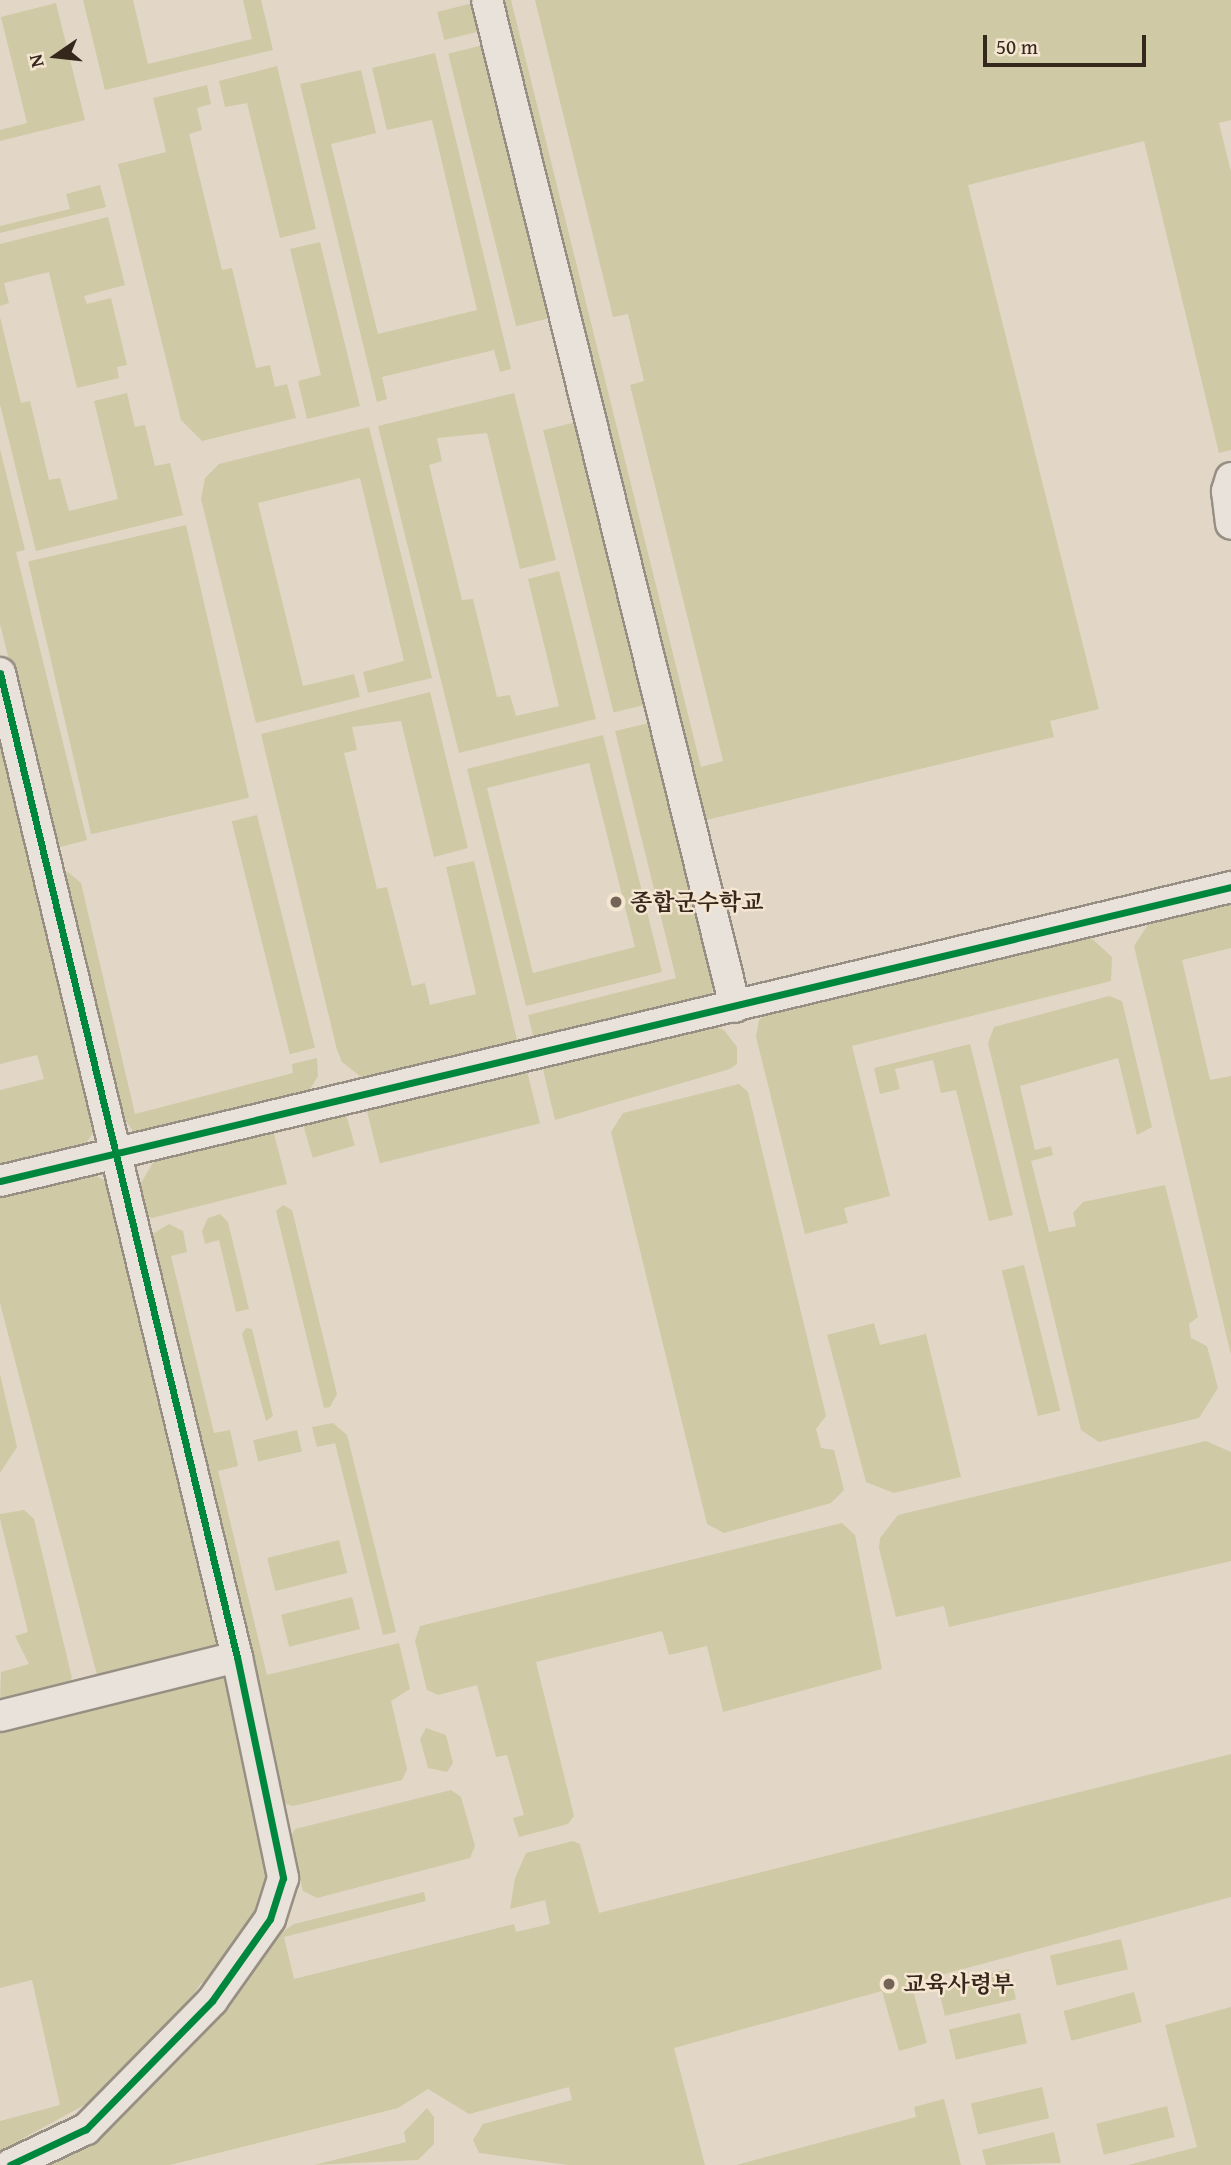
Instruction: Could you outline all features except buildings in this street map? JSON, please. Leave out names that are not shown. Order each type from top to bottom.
[{"type":"street","points":[[487,0],[735,1007]]},
{"type":"street","points":[[1231,478],[1231,524]]},
{"type":"street","points":[[0,673],[237,1657],[281,1855],[283,1878],[270,1919],[212,2001],[101,2116],[66,2141],[10,2165]]},
{"type":"street","points":[[0,1181],[528,1051],[735,1007],[1231,887]]},
{"type":"street","points":[[0,1716],[237,1657]]},
{"type":"shaded area","points":[[83,0],[133,0],[148,64],[252,39],[243,0],[261,0],[273,50],[105,90]]},
{"type":"shaded area","points":[[499,0],[511,0],[701,767],[723,761],[630,385],[644,381],[628,314],[613,317],[535,0],[1231,0],[1231,120],[1219,123],[1231,172],[1231,450],[1219,453],[1144,141],[968,185],[1099,709],[1050,721],[1054,737],[698,822]]},
{"type":"shaded area","points":[[477,2],[484,30],[444,40],[437,12]]},
{"type":"shaded area","points":[[56,3],[85,120],[0,141],[0,130],[27,123],[1,17]]},
{"type":"shaded area","points":[[487,44],[555,317],[516,326],[448,54]]},
{"type":"shaded area","points":[[435,53],[511,369],[500,372],[494,350],[382,377],[387,399],[377,402],[300,84],[361,70],[376,133],[331,144],[378,334],[477,310],[432,120],[387,130],[372,68]]},
{"type":"shaded area","points":[[277,66],[316,229],[280,238],[247,103],[225,107],[219,81]]},
{"type":"shaded area","points":[[207,85],[211,104],[197,108],[202,130],[189,134],[222,270],[232,268],[256,368],[270,365],[275,387],[287,384],[296,418],[202,441],[181,420],[118,164],[166,152],[153,98]]},
{"type":"shaded area","points":[[100,185],[106,207],[0,233],[0,226],[70,209],[66,194]]},
{"type":"shaded area","points":[[108,217],[125,285],[84,296],[87,304],[111,298],[127,365],[117,367],[119,378],[77,388],[49,272],[4,283],[9,303],[0,306],[0,244]]},
{"type":"shaded area","points":[[320,242],[360,406],[307,419],[298,381],[321,375],[290,249]]},
{"type":"shaded area","points":[[0,317],[21,403],[30,401],[49,480],[60,478],[69,511],[118,499],[94,401],[127,393],[135,427],[145,425],[155,466],[170,463],[183,515],[36,551],[0,404]]},
{"type":"shaded area","points":[[514,393],[556,560],[520,569],[487,433],[437,438],[442,461],[429,465],[462,600],[473,599],[497,697],[510,695],[516,716],[559,706],[528,579],[559,571],[596,719],[459,753],[378,426]]},
{"type":"shaded area","points":[[580,421],[650,703],[614,713],[543,430]]},
{"type":"shaded area","points":[[369,427],[432,678],[368,693],[363,672],[404,661],[360,478],[258,503],[303,686],[354,674],[360,697],[256,723],[201,499],[205,478],[219,464]]},
{"type":"shaded area","points":[[0,449],[25,550],[16,552],[87,840],[56,848],[0,624]]},
{"type":"shaded area","points":[[186,525],[249,798],[91,834],[28,561]]},
{"type":"shaded area","points":[[430,692],[468,848],[434,857],[401,721],[352,727],[357,750],[344,753],[377,889],[387,887],[412,986],[425,983],[430,1005],[476,994],[446,867],[474,861],[519,1048],[365,1080],[342,1062],[337,1050],[261,734]]},
{"type":"shaded area","points":[[0,711],[95,1130],[82,1149],[0,1171],[0,1090],[44,1079],[37,1055],[0,1064]]},
{"type":"shaded area","points":[[653,722],[716,978],[712,991],[704,999],[535,1044],[528,1015],[676,978],[615,731]]},
{"type":"shaded area","points":[[603,735],[662,972],[526,1006],[467,769]],"holes":[[[589,763],[635,947],[533,973],[487,788]]]},
{"type":"shaded area","points":[[257,815],[315,1048],[290,1054],[232,821]]},
{"type":"shaded area","points":[[68,872],[81,883],[135,1114],[293,1073],[292,1064],[317,1058],[318,1076],[309,1091],[140,1134],[133,1131],[123,1117],[62,874]]},
{"type":"shaded area","points":[[1231,897],[1231,948],[1182,960],[1210,1080],[1231,1076],[1231,1355],[1134,946],[1151,920]]},
{"type":"shaded area","points":[[1089,936],[1112,957],[1111,981],[852,1046],[890,1196],[844,1208],[848,1223],[805,1234],[756,1037],[759,1020],[768,1012]]},
{"type":"shaded area","points":[[1109,996],[1122,1001],[1152,1127],[1137,1135],[1118,1058],[1020,1086],[1035,1150],[1051,1146],[1053,1155],[1031,1161],[1049,1232],[1076,1226],[1073,1213],[1083,1202],[1165,1185],[1198,1317],[1189,1324],[1191,1338],[1207,1346],[1218,1388],[1199,1418],[1099,1442],[1081,1430],[988,1043],[994,1027]]},
{"type":"shaded area","points":[[712,1025],[724,1030],[737,1047],[737,1064],[730,1069],[555,1120],[542,1065]]},
{"type":"shaded area","points":[[970,1044],[1013,1215],[989,1221],[956,1090],[941,1093],[933,1060],[895,1069],[900,1089],[880,1094],[874,1068]]},
{"type":"shaded area","points":[[526,1067],[540,1123],[380,1163],[366,1107]]},
{"type":"shaded area","points":[[739,1084],[748,1092],[826,1416],[816,1429],[821,1448],[834,1450],[844,1490],[831,1503],[724,1533],[707,1524],[611,1132],[623,1113]]},
{"type":"shaded area","points":[[345,1111],[355,1146],[313,1158],[303,1123]]},
{"type":"shaded area","points":[[273,1130],[287,1184],[152,1218],[143,1214],[138,1188],[154,1161]]},
{"type":"shaded area","points":[[88,1172],[112,1184],[224,1635],[219,1650],[98,1679],[0,1303],[0,1192]]},
{"type":"shaded area","points":[[283,1205],[292,1210],[337,1394],[330,1407],[324,1408],[276,1211]]},
{"type":"shaded area","points":[[220,1214],[228,1222],[249,1309],[236,1312],[219,1240],[205,1244],[202,1231],[208,1218]]},
{"type":"shaded area","points":[[169,1224],[183,1231],[187,1252],[171,1256],[214,1433],[230,1430],[238,1466],[218,1471],[267,1675],[399,1643],[410,1689],[391,1701],[407,1769],[402,1780],[293,1806],[283,1803],[151,1235]]},
{"type":"shaded area","points":[[1024,1265],[1060,1411],[1038,1416],[1002,1271]]},
{"type":"shaded area","points":[[874,1323],[880,1345],[926,1334],[961,1477],[894,1493],[866,1482],[827,1335]]},
{"type":"shaded area","points":[[246,1328],[252,1329],[273,1416],[266,1421],[242,1334]]},
{"type":"shaded area","points":[[0,1374],[17,1447],[0,1473]]},
{"type":"shaded area","points":[[333,1423],[347,1435],[396,1632],[383,1635],[335,1443],[317,1447],[312,1427]]},
{"type":"shaded area","points":[[297,1430],[302,1451],[258,1462],[253,1440]]},
{"type":"shaded area","points":[[1206,1441],[1231,1452],[1231,1561],[949,1627],[944,1606],[896,1617],[879,1548],[880,1538],[898,1515]]},
{"type":"shaded area","points":[[24,1510],[34,1519],[72,1678],[68,1685],[0,1703],[1,1672],[29,1664],[15,1636],[28,1632],[0,1519],[0,1514]]},
{"type":"shaded area","points":[[842,1523],[855,1535],[882,1669],[723,1712],[707,1646],[669,1655],[662,1631],[536,1662],[574,1816],[568,1824],[519,1837],[513,1818],[524,1815],[507,1755],[496,1757],[477,1685],[438,1695],[427,1690],[415,1641],[420,1626]]},
{"type":"shaded area","points":[[339,1540],[347,1573],[275,1591],[267,1558]]},
{"type":"shaded area","points":[[352,1597],[360,1629],[289,1647],[281,1615]]},
{"type":"shaded area","points":[[215,1673],[229,1676],[270,1867],[259,1912],[208,1984],[201,1983],[184,2011],[88,2103],[0,2151],[0,2121],[60,2105],[32,1980],[0,1988],[0,1726]]},
{"type":"shaded area","points":[[426,1728],[446,1735],[453,1763],[447,1772],[428,1768],[420,1739]]},
{"type":"shaded area","points":[[1231,1754],[1231,1897],[911,1983],[927,2043],[899,2051],[882,1991],[674,2048],[705,2165],[568,2165],[479,2153],[473,2140],[483,2124],[572,2100],[569,2087],[469,2114],[428,2089],[398,2108],[170,2165],[37,2165],[207,2025],[278,1935],[294,1924],[424,1892],[426,1901],[284,1937],[294,1979],[514,1924],[516,1932],[550,1924],[545,1900],[510,1909],[515,1878],[526,1853],[573,1841],[580,1844],[599,1913]]},
{"type":"shaded area","points":[[451,1790],[461,1797],[475,1846],[470,1858],[317,1898],[303,1891],[290,1838],[295,1829]]},
{"type":"shaded area","points":[[1121,1939],[1128,1969],[1057,1986],[1050,1955]]},
{"type":"shaded area","points":[[1009,1969],[1016,1999],[945,2016],[938,1985]]},
{"type":"shaded area","points":[[1134,1992],[1142,2022],[1072,2041],[1063,2011]]},
{"type":"shaded area","points":[[1231,2007],[1231,2165],[1128,2165],[1197,2147],[1165,2025]]},
{"type":"shaded area","points":[[1020,2013],[1027,2043],[956,2060],[949,2029]]},
{"type":"shaded area","points":[[1042,2087],[1049,2118],[978,2135],[971,2103]]},
{"type":"shaded area","points":[[944,2099],[961,2165],[736,2165],[916,2117],[914,2107]]},
{"type":"shaded area","points":[[1167,2106],[1175,2137],[1104,2155],[1096,2124]]},
{"type":"shaded area","points":[[427,2108],[434,2117],[434,2144],[418,2160],[314,2165],[406,2142],[404,2132]]},
{"type":"shaded area","points":[[1054,2132],[1061,2163],[986,2165],[982,2150]]},
{"type":"cycle path","points":[[0,673],[237,1657],[283,1878],[270,1919],[212,2001],[86,2129],[10,2165]]},
{"type":"cycle path","points":[[0,1181],[1231,887]]},
{"type":"place","name":"종합군수학교","points":[[616,902]]},
{"type":"place","name":"교육사령부","points":[[889,1984]]}]
